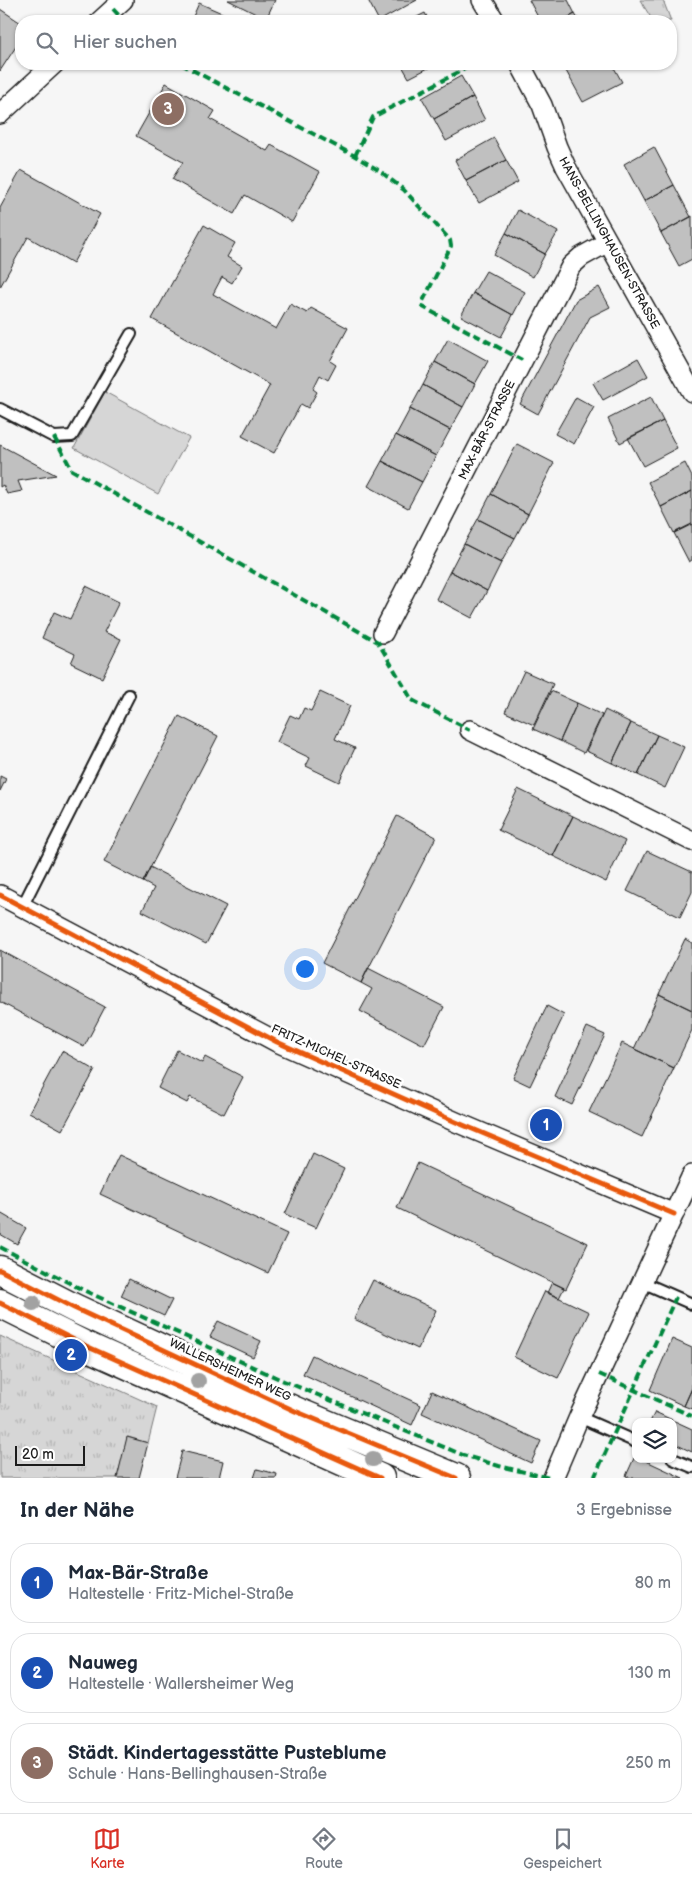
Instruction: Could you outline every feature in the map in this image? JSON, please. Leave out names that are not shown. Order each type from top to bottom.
[{"type":"street","points":[[107,15],[123,0]]},
{"type":"street","points":[[482,0],[491,15]]},
{"type":"street","points":[[0,114],[48,70]]},
{"type":"street","name":"HANS-BELLINGHAUSEN-STRASSE","points":[[523,70],[548,118],[557,147],[566,167],[692,392]]},
{"type":"street","name":"MAX-BÄR-STRASSE","points":[[382,633],[571,266],[581,257],[608,242]]},
{"type":"street","points":[[470,730],[692,841]]},
{"type":"street","name":"FRITZ-MICHEL-STRASSE","points":[[0,895],[277,1042],[456,1122],[674,1214]]},
{"type":"street","points":[[554,1478],[579,1417],[692,1175]]},
{"type":"street","name":"WALLERSHEIMER WEG","points":[[0,1270],[74,1308],[295,1411],[456,1478]]},
{"type":"street","points":[[0,1303],[86,1346],[380,1478]]},
{"type":"lane","points":[[0,409],[54,437],[72,436],[131,334]]},
{"type":"lane","points":[[22,907],[129,695]]},
{"type":"lane","points":[[642,1282],[692,1304]]},
{"type":"lane","points":[[579,1417],[632,1440]]},
{"type":"lane","points":[[677,1461],[692,1467]]},
{"type":"green space","points":[[640,0],[663,0],[669,15],[649,15]]},
{"type":"green space","points":[[105,392],[189,438],[158,494],[74,448]]},
{"type":"green space","points":[[0,1336],[157,1407],[148,1443],[128,1437],[117,1478],[0,1478]]},
{"type":"building","points":[[228,0],[275,0],[268,15],[258,15]]},
{"type":"building","points":[[368,0],[417,0],[390,15],[376,15]]},
{"type":"building","points":[[529,0],[568,0],[575,14],[573,15],[537,15]]},
{"type":"building","points":[[199,3],[226,15],[194,15]]},
{"type":"building","points":[[0,9],[15,19],[15,48],[0,71]]},
{"type":"building","points":[[404,70],[424,70],[409,78]]},
{"type":"building","points":[[566,70],[615,70],[622,82],[583,102]]},
{"type":"building","points":[[461,76],[473,97],[434,119],[422,98]]},
{"type":"building","points":[[166,83],[215,111],[210,119],[267,151],[271,145],[320,172],[292,222],[245,195],[234,214],[172,179],[183,162],[136,136]]},
{"type":"building","points":[[473,97],[485,120],[446,141],[434,119]]},
{"type":"building","points":[[494,138],[506,160],[466,181],[455,160]]},
{"type":"building","points":[[654,147],[674,185],[644,201],[624,164]]},
{"type":"building","points":[[506,160],[518,182],[479,203],[466,181]]},
{"type":"building","points":[[21,170],[100,214],[73,263],[28,237],[0,287],[0,208]]},
{"type":"building","points":[[674,185],[691,217],[661,233],[644,201]]},
{"type":"building","points":[[518,210],[558,232],[545,254],[506,233]]},
{"type":"building","points":[[692,216],[692,259],[679,266],[661,233]]},
{"type":"building","points":[[204,225],[235,243],[227,257],[242,266],[232,283],[222,277],[213,294],[276,329],[290,304],[307,313],[311,308],[348,328],[330,361],[336,365],[328,380],[320,375],[313,389],[317,392],[308,408],[301,404],[274,453],[242,436],[270,385],[152,319]]},
{"type":"building","points":[[506,233],[545,254],[533,277],[494,255]]},
{"type":"building","points":[[486,271],[525,292],[513,315],[473,293]]},
{"type":"building","points":[[599,287],[610,307],[590,317],[538,414],[520,404],[576,300]]},
{"type":"building","points":[[473,293],[513,315],[501,337],[461,316]]},
{"type":"building","points":[[448,339],[488,361],[475,384],[435,362]]},
{"type":"building","points":[[638,358],[648,376],[603,400],[593,383]]},
{"type":"building","points":[[435,362],[475,384],[463,407],[423,385]]},
{"type":"building","points":[[423,385],[463,407],[450,430],[410,409]]},
{"type":"building","points":[[576,397],[594,407],[574,444],[555,434]]},
{"type":"building","points":[[651,397],[663,421],[620,443],[608,419]]},
{"type":"building","points":[[410,409],[450,430],[436,456],[396,435]]},
{"type":"building","points":[[663,421],[677,448],[643,466],[628,438]]},
{"type":"building","points":[[396,435],[436,456],[422,482],[382,461]]},
{"type":"building","points":[[517,444],[554,463],[528,514],[491,494]]},
{"type":"building","points":[[0,445],[56,475],[18,481],[22,491],[7,494],[3,485],[0,487]]},
{"type":"building","points":[[382,461],[422,482],[408,508],[368,486]]},
{"type":"building","points":[[685,463],[692,477],[692,491],[661,507],[648,482]]},
{"type":"building","points":[[692,491],[692,524],[674,533],[661,507]]},
{"type":"building","points":[[491,494],[528,514],[515,538],[478,519]]},
{"type":"building","points":[[478,519],[515,538],[501,563],[464,544]]},
{"type":"building","points":[[692,524],[692,560],[689,562],[674,533]]},
{"type":"building","points":[[464,544],[501,563],[487,591],[450,571]]},
{"type":"building","points":[[450,571],[487,591],[472,618],[436,599]]},
{"type":"building","points":[[86,586],[119,602],[104,632],[121,639],[102,678],[71,663],[75,654],[42,638],[54,612],[70,619]]},
{"type":"building","points":[[524,671],[553,684],[534,725],[505,712]]},
{"type":"building","points":[[551,691],[577,703],[560,741],[533,729]]},
{"type":"building","points":[[320,692],[350,706],[335,739],[355,748],[339,782],[306,766],[310,758],[277,742],[290,715],[299,719],[304,708],[311,711]]},
{"type":"building","points":[[577,703],[602,715],[584,753],[560,741]]},
{"type":"building","points":[[605,710],[631,723],[612,763],[586,751]]},
{"type":"building","points":[[179,716],[218,736],[143,882],[104,862]]},
{"type":"building","points":[[631,723],[657,735],[638,775],[612,763]]},
{"type":"building","points":[[657,735],[684,747],[665,788],[638,775]]},
{"type":"building","points":[[0,776],[6,779],[0,791]]},
{"type":"building","points":[[518,789],[573,816],[553,856],[498,830]]},
{"type":"building","points":[[397,816],[436,837],[361,983],[322,963]]},
{"type":"building","points":[[573,816],[625,841],[606,882],[553,856]]},
{"type":"building","points":[[647,851],[692,872],[692,892],[680,917],[627,891]]},
{"type":"building","points":[[150,867],[226,906],[206,944],[142,911],[154,888],[143,882]]},
{"type":"building","points":[[685,939],[692,943],[692,1010],[659,994]]},
{"type":"building","points":[[0,950],[105,1007],[84,1047],[0,1002]]},
{"type":"building","points":[[368,968],[444,1007],[424,1045],[360,1011],[372,989],[361,983]]},
{"type":"building","points":[[659,994],[692,1010],[692,1030],[674,1068],[634,1049]]},
{"type":"building","points":[[547,1006],[564,1015],[530,1086],[513,1078]]},
{"type":"building","points":[[587,1027],[605,1035],[572,1105],[555,1097]]},
{"type":"building","points":[[622,1043],[674,1068],[642,1137],[589,1112]]},
{"type":"building","points":[[177,1050],[202,1063],[205,1057],[243,1077],[224,1114],[190,1097],[187,1103],[158,1088]]},
{"type":"building","points":[[62,1051],[95,1070],[62,1130],[29,1112]]},
{"type":"building","points":[[313,1154],[344,1169],[316,1228],[285,1214]]},
{"type":"building","points":[[119,1155],[287,1234],[268,1273],[100,1194]]},
{"type":"building","points":[[418,1163],[588,1243],[566,1289],[397,1208]]},
{"type":"building","points":[[0,1213],[26,1228],[17,1244],[0,1234]]},
{"type":"building","points":[[129,1279],[172,1300],[164,1316],[121,1296]]},
{"type":"building","points":[[373,1280],[436,1310],[418,1349],[354,1319]]},
{"type":"building","points":[[552,1282],[564,1288],[559,1298],[547,1293]]},
{"type":"building","points":[[545,1291],[589,1312],[558,1378],[514,1357]]},
{"type":"building","points":[[218,1321],[261,1341],[253,1357],[210,1337]]},
{"type":"building","points":[[672,1339],[692,1348],[692,1388],[684,1406],[650,1390]]},
{"type":"building","points":[[312,1355],[421,1405],[412,1425],[303,1374]]},
{"type":"building","points":[[692,1388],[692,1409],[684,1406]]},
{"type":"building","points":[[432,1391],[541,1441],[531,1463],[422,1413]]},
{"type":"building","points":[[655,1412],[668,1418],[652,1418]]},
{"type":"building","points":[[677,1422],[692,1429],[692,1452],[677,1445]]},
{"type":"building","points":[[127,1437],[148,1443],[139,1478],[117,1478]]},
{"type":"building","points":[[182,1451],[223,1461],[219,1478],[175,1478]]},
{"type":"building","points":[[632,1463],[651,1463],[683,1478],[631,1478],[626,1476]]},
{"type":"building","points":[[257,1469],[277,1474],[276,1478],[254,1478]]},
{"type":"marked path","points":[[113,9],[118,15]]},
{"type":"marked path","points":[[192,70],[355,156],[380,171],[404,190],[450,240],[451,246],[422,303],[423,307],[522,360]]},
{"type":"marked path","points":[[355,156],[373,117],[463,70]]},
{"type":"marked path","points":[[54,437],[72,470],[378,642],[412,700],[470,730]]},
{"type":"marked path","points":[[0,1247],[83,1290],[284,1381],[463,1455],[550,1478]]},
{"type":"marked path","points":[[594,1478],[676,1297]]},
{"type":"marked path","points":[[599,1374],[692,1416]]},
{"type":"cycle path","points":[[0,895],[277,1042],[456,1122],[674,1214]]},
{"type":"cycle path","points":[[0,1270],[74,1308],[295,1411],[456,1478]]},
{"type":"cycle path","points":[[0,1303],[86,1346],[380,1478]]},
{"type":"place","name":"Städt. Kindertagesstätte Pusteblume","points":[[168,109]]},
{"type":"place","name":"Max-Bär-Straße","points":[[546,1125]]},
{"type":"place","name":"Nauweg","points":[[71,1355]]}]
